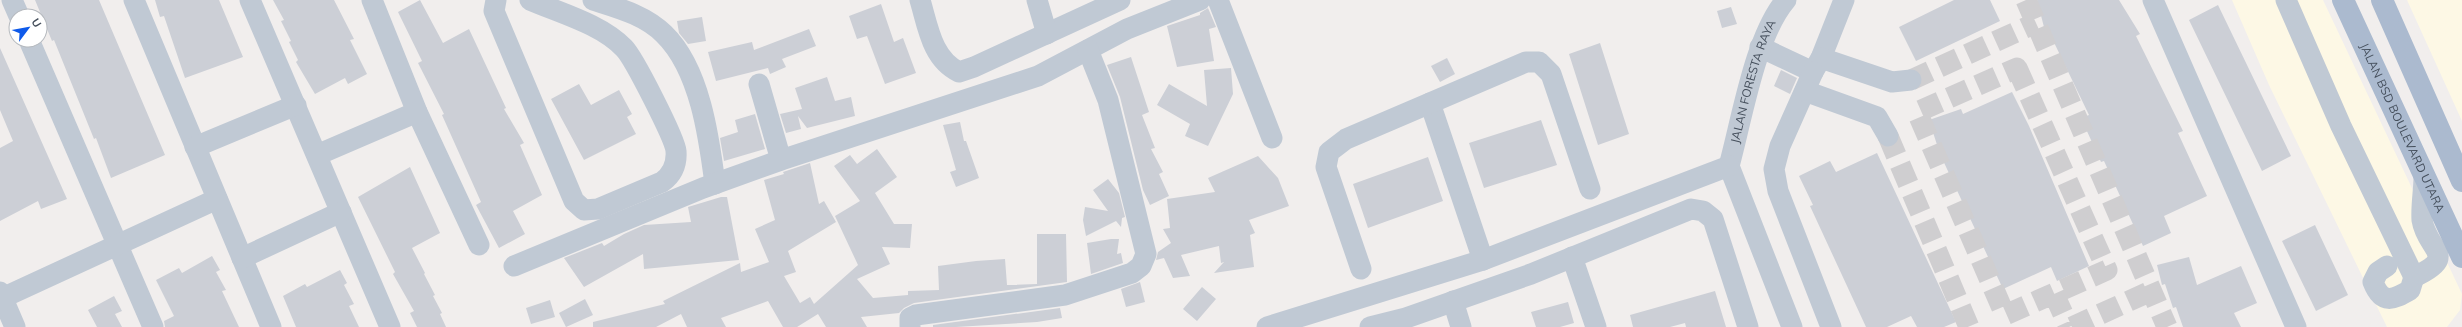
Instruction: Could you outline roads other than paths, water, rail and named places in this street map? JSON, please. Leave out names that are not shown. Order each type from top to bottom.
[{"type":"main road","name":"JALAN BSD BOULEVARD UTARA","points":[[2342,0],[2462,257]]},
{"type":"main road","points":[[2382,0],[2462,181]]},
{"type":"street","points":[[134,0],[271,327]]},
{"type":"street","points":[[250,0],[390,327]]},
{"type":"street","points":[[372,0],[417,112],[479,245]]},
{"type":"street","points":[[496,0],[494,11],[574,201],[584,210],[598,209],[662,182],[671,176],[675,167],[676,149],[639,69],[624,48],[600,31],[530,0]]},
{"type":"street","points":[[593,0],[630,12],[664,34],[677,52],[690,74],[703,112],[708,132],[715,184]]},
{"type":"street","points":[[920,0],[935,48],[947,66],[959,72],[974,68],[1120,0]]},
{"type":"street","points":[[1037,0],[1047,34]]},
{"type":"street","points":[[514,266],[715,184],[781,160],[1038,76],[1127,29],[1200,0]]},
{"type":"street","points":[[1218,0],[1272,138]]},
{"type":"street","name":"JALAN FORESTA RAYA","points":[[1729,166],[1760,47],[1771,20],[1786,0]]},
{"type":"street","points":[[1831,327],[1778,191],[1774,169],[1780,146],[1844,0]]},
{"type":"street","points":[[2153,0],[2296,327]]},
{"type":"street","points":[[2286,0],[2342,126],[2414,277],[2410,290],[2394,299],[2383,297],[2376,290],[2374,282],[2378,272],[2387,266]]},
{"type":"street","points":[[1760,47],[1813,73],[1877,117],[1888,136]]},
{"type":"street","points":[[33,48],[119,245],[153,327]]},
{"type":"street","points":[[910,327],[910,318],[916,315],[1065,295],[1132,273],[1141,266],[1146,254],[1108,100],[1088,50]]},
{"type":"street","points":[[1361,269],[1326,167],[1329,152],[1346,139],[1526,62],[1539,62],[1551,74],[1590,189]]},
{"type":"street","points":[[1813,73],[1892,82],[1911,80]]},
{"type":"street","points":[[759,84],[781,160]]},
{"type":"street","points":[[1430,103],[1483,260]]},
{"type":"street","points":[[195,147],[296,105]]},
{"type":"street","points":[[317,155],[417,112]]},
{"type":"street","points":[[1267,327],[1483,260],[1729,166],[1792,327]]},
{"type":"street","points":[[2414,277],[2433,268],[2437,262],[2437,253],[2422,221],[2424,177]]},
{"type":"street","points":[[15,327],[1,297],[119,245],[217,199]]},
{"type":"street","points":[[1370,327],[1406,318],[1531,274],[1691,209],[1703,211],[1713,219],[1748,327]]},
{"type":"street","points":[[242,258],[341,212]]},
{"type":"street","points":[[1572,257],[1596,327]]},
{"type":"street","points":[[1453,301],[1461,327]]},
{"type":"tunnel","points":[[2026,0],[2167,327]]},
{"type":"tunnel","points":[[1911,80],[2036,23]]},
{"type":"tunnel","points":[[2017,68],[2107,270],[2005,315],[1917,112],[2017,68]]},
{"type":"tunnel","points":[[1888,136],[1969,327]]},
{"type":"tunnel","points":[[2072,327],[2151,291]]},
{"type":"tunnel","points":[[2054,294],[2069,327]]}]
